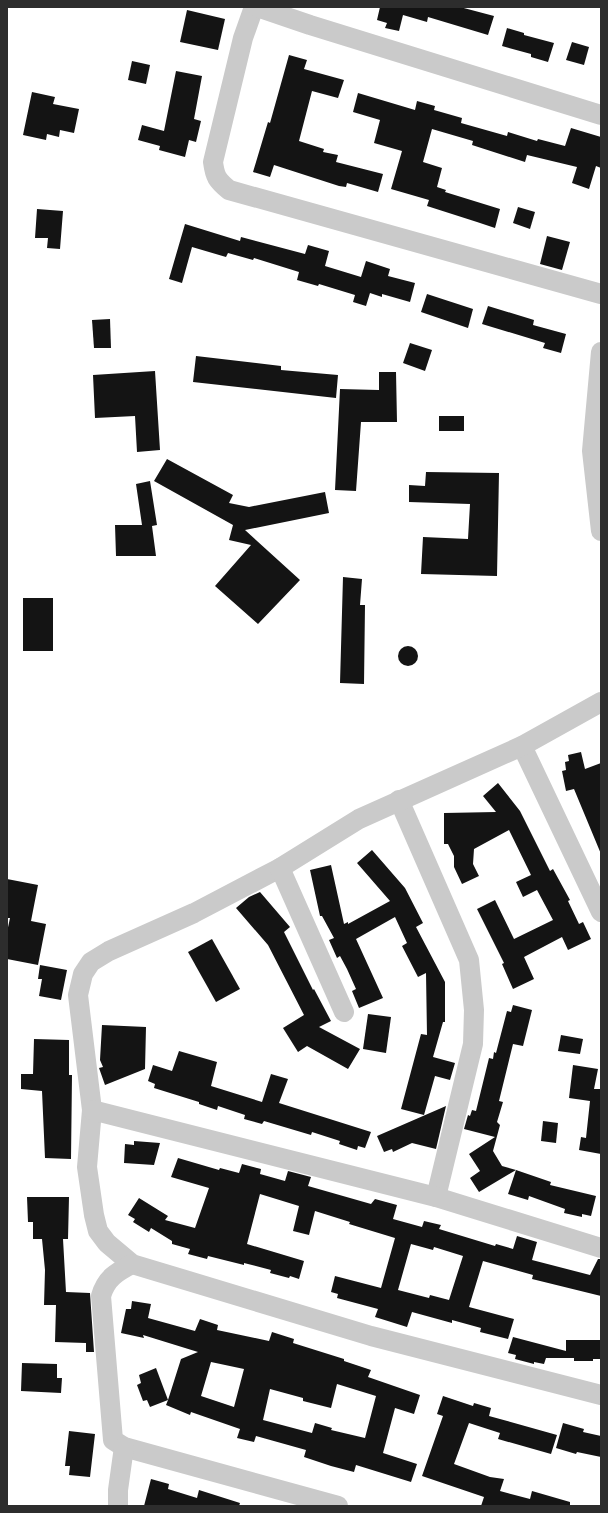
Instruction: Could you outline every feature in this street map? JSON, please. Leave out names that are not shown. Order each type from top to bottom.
[{"type":"street","points":[[254,7],[242,45],[213,162],[214,175],[220,183],[229,190],[601,294]]},
{"type":"street","points":[[257,7],[601,114]]},
{"type":"street","points":[[601,352],[592,451],[601,531]]},
{"type":"street","points":[[601,702],[522,746],[399,800],[353,823],[280,868],[194,913],[109,951],[91,962],[83,974],[78,994],[92,1110],[87,1167],[94,1215],[98,1231],[107,1243],[132,1264],[371,1336],[601,1395]]},
{"type":"street","points":[[522,746],[601,912]]},
{"type":"street","points":[[399,800],[469,960],[474,1010],[474,1044],[436,1197]]},
{"type":"street","points":[[280,868],[344,1012]]},
{"type":"street","points":[[92,1110],[436,1197],[601,1248]]},
{"type":"street","points":[[132,1264],[115,1273],[104,1284],[101,1296],[113,1440],[124,1447],[338,1506]]},
{"type":"street","points":[[118,1506],[118,1490],[124,1447]]},
{"type":"building","points":[[380,7],[460,7],[494,16],[488,35],[428,17],[427,22],[403,15],[399,31],[385,28],[387,23],[377,20]]},
{"type":"building","points":[[187,10],[225,19],[218,50],[180,42]]},
{"type":"building","points":[[507,28],[524,33],[524,35],[554,43],[548,62],[531,57],[531,54],[502,46]]},
{"type":"building","points":[[572,42],[589,47],[584,65],[566,60]]},
{"type":"building","points":[[289,55],[307,60],[304,69],[344,80],[338,98],[312,91],[299,141],[324,149],[323,152],[338,155],[336,162],[383,174],[378,192],[347,183],[346,187],[339,186],[274,165],[270,177],[253,172],[268,122],[270,123]]},
{"type":"building","points":[[132,61],[150,65],[146,84],[128,80]]},
{"type":"building","points":[[176,71],[202,76],[194,119],[201,121],[196,142],[189,140],[185,157],[159,150],[160,146],[138,140],[142,125],[164,131]]},
{"type":"building","points":[[32,92],[55,97],[53,104],[79,109],[74,133],[60,130],[59,137],[47,134],[46,140],[23,135]]},
{"type":"building","points":[[358,93],[415,110],[417,101],[435,106],[434,110],[462,118],[461,123],[507,136],[508,132],[537,141],[538,139],[565,146],[571,128],[601,137],[601,168],[596,166],[589,189],[572,183],[577,167],[527,155],[525,162],[472,145],[473,141],[432,129],[423,162],[442,168],[437,187],[446,190],[445,192],[500,209],[495,228],[427,206],[429,200],[391,189],[402,151],[374,143],[380,120],[353,112]]},
{"type":"building","points":[[518,207],[535,212],[530,229],[513,223]]},
{"type":"building","points":[[37,209],[63,211],[60,249],[47,248],[48,238],[35,238]]},
{"type":"building","points":[[185,224],[240,241],[241,237],[305,254],[308,245],[329,251],[325,266],[361,277],[366,261],[390,269],[388,276],[415,283],[410,302],[382,294],[382,297],[370,293],[366,306],[353,302],[355,295],[319,284],[318,286],[297,280],[299,272],[254,258],[253,260],[228,253],[226,257],[192,247],[182,283],[169,279]]},
{"type":"building","points":[[547,236],[570,242],[562,270],[540,264]]},
{"type":"building","points":[[427,294],[473,309],[468,328],[421,312]]},
{"type":"building","points":[[488,306],[534,320],[533,325],[566,334],[561,353],[543,348],[545,343],[482,324]]},
{"type":"building","points":[[110,319],[111,348],[94,348],[92,320]]},
{"type":"building","points":[[410,343],[432,350],[425,371],[403,363]]},
{"type":"building","points":[[196,356],[281,366],[281,370],[338,375],[336,398],[193,382]]},
{"type":"building","points":[[155,371],[160,450],[137,452],[135,416],[95,418],[93,375]]},
{"type":"building","points":[[379,372],[396,372],[397,422],[361,422],[356,491],[335,490],[340,389],[379,390]]},
{"type":"building","points":[[439,416],[464,416],[464,431],[439,431]]},
{"type":"building","points":[[167,459],[233,495],[229,503],[249,507],[325,492],[329,513],[245,530],[300,580],[258,624],[215,586],[251,545],[229,540],[233,525],[154,481]]},
{"type":"building","points":[[426,472],[499,473],[497,576],[421,574],[423,537],[468,539],[470,504],[409,502],[409,485],[425,486]]},
{"type":"building","points":[[150,481],[157,525],[152,526],[156,556],[116,556],[115,525],[142,525],[136,484]]},
{"type":"building","points":[[343,577],[362,579],[360,605],[365,605],[364,684],[340,683]]},
{"type":"building","points":[[23,598],[53,598],[53,651],[23,651]]},
{"type":"building","points":[[408,646],[415,649],[418,656],[415,663],[408,666],[401,663],[398,656],[401,649]]},
{"type":"building","points":[[581,752],[585,769],[601,763],[601,854],[574,789],[566,791],[562,771],[566,770],[565,762],[569,761],[568,755]]},
{"type":"building","points":[[498,783],[520,811],[550,871],[553,869],[570,900],[568,901],[579,924],[583,922],[591,939],[568,950],[562,937],[524,957],[534,979],[513,989],[502,964],[504,963],[477,909],[495,900],[514,939],[553,920],[537,890],[523,897],[516,882],[531,875],[509,830],[474,849],[473,864],[479,876],[462,884],[454,867],[454,856],[448,844],[444,844],[444,813],[496,812],[483,796]]},
{"type":"building","points":[[372,850],[405,888],[423,923],[416,927],[445,982],[445,1022],[443,1022],[433,1057],[455,1063],[450,1080],[435,1076],[424,1115],[401,1109],[421,1034],[427,1035],[426,973],[418,977],[402,946],[407,943],[395,917],[356,939],[383,998],[359,1008],[352,991],[356,989],[340,956],[337,958],[329,940],[334,938],[322,916],[320,916],[310,870],[331,865],[344,924],[348,922],[348,924],[390,901],[357,863]]},
{"type":"building","points":[[7,879],[38,885],[31,921],[46,924],[38,965],[7,959],[7,932],[10,918],[7,918]]},
{"type":"building","points":[[260,892],[290,927],[284,932],[313,990],[314,989],[331,1021],[319,1027],[360,1049],[348,1069],[307,1046],[298,1052],[283,1028],[304,1015],[268,945],[236,908],[249,897]]},
{"type":"building","points":[[212,939],[240,989],[216,1002],[188,952]]},
{"type":"building","points":[[40,965],[67,970],[61,1000],[39,996],[42,979],[38,979]]},
{"type":"building","points":[[513,1005],[532,1010],[523,1046],[513,1044],[499,1101],[503,1102],[497,1122],[500,1125],[493,1151],[502,1166],[516,1170],[479,1192],[470,1178],[480,1171],[469,1154],[495,1137],[464,1129],[468,1115],[470,1116],[472,1110],[476,1111],[489,1058],[493,1059],[494,1052],[496,1053],[507,1011],[511,1012]]},
{"type":"building","points":[[368,1014],[391,1017],[386,1053],[363,1049]]},
{"type":"building","points":[[102,1025],[146,1027],[145,1069],[105,1085],[99,1068],[103,1067],[100,1060]]},
{"type":"building","points":[[561,1035],[583,1039],[580,1054],[558,1051]]},
{"type":"building","points":[[34,1039],[69,1040],[69,1075],[72,1075],[71,1159],[45,1158],[42,1091],[21,1089],[21,1074],[33,1074]]},
{"type":"building","points":[[179,1051],[217,1062],[211,1086],[262,1102],[271,1074],[288,1079],[279,1103],[371,1132],[365,1148],[358,1146],[357,1150],[339,1144],[340,1141],[312,1132],[311,1135],[264,1121],[262,1124],[244,1119],[245,1115],[218,1106],[217,1110],[199,1104],[199,1102],[154,1088],[155,1084],[148,1081],[153,1065],[172,1071]]},
{"type":"building","points":[[573,1065],[598,1069],[594,1089],[601,1089],[601,1154],[579,1150],[581,1137],[586,1138],[590,1101],[569,1098]]},
{"type":"building","points":[[446,1106],[436,1149],[412,1143],[393,1152],[392,1149],[384,1152],[377,1136]]},
{"type":"building","points":[[543,1121],[558,1123],[556,1143],[541,1141]]},
{"type":"building","points":[[134,1141],[160,1143],[154,1165],[124,1163],[125,1144],[134,1145]]},
{"type":"building","points":[[178,1158],[219,1170],[220,1168],[239,1173],[242,1164],[261,1169],[260,1174],[285,1181],[288,1171],[311,1177],[308,1186],[371,1204],[375,1199],[397,1205],[393,1219],[422,1227],[424,1221],[441,1225],[439,1229],[495,1246],[496,1244],[513,1249],[517,1236],[537,1242],[532,1260],[590,1275],[598,1259],[601,1259],[601,1296],[532,1279],[533,1275],[483,1261],[469,1307],[514,1319],[508,1339],[480,1332],[481,1328],[452,1320],[452,1323],[412,1312],[407,1327],[375,1317],[378,1309],[337,1298],[338,1294],[331,1292],[335,1276],[381,1288],[395,1238],[349,1224],[350,1222],[315,1211],[309,1235],[293,1231],[299,1206],[260,1194],[247,1244],[304,1261],[299,1279],[270,1273],[271,1270],[244,1263],[244,1265],[208,1256],[207,1259],[188,1254],[190,1249],[172,1244],[172,1241],[151,1228],[149,1232],[133,1222],[135,1219],[128,1215],[139,1198],[168,1216],[165,1220],[195,1228],[209,1188],[171,1177]],"holes":[[[411,1244],[433,1250],[434,1247],[463,1256],[449,1300],[430,1295],[429,1298],[398,1290]]]},
{"type":"building","points":[[516,1170],[551,1182],[550,1185],[596,1196],[591,1216],[582,1214],[582,1217],[564,1213],[565,1209],[529,1196],[528,1200],[508,1194]]},
{"type":"building","points":[[27,1197],[69,1197],[68,1239],[63,1239],[66,1292],[90,1293],[94,1352],[86,1352],[86,1343],[55,1342],[56,1305],[44,1305],[45,1270],[42,1239],[33,1239],[33,1222],[28,1222]]},
{"type":"building","points":[[132,1301],[151,1304],[148,1318],[195,1331],[200,1319],[218,1325],[217,1330],[269,1341],[272,1332],[294,1339],[293,1343],[344,1359],[344,1361],[371,1370],[368,1377],[420,1395],[414,1414],[395,1408],[383,1453],[417,1464],[411,1482],[356,1465],[354,1472],[331,1466],[304,1457],[306,1450],[256,1436],[254,1442],[237,1438],[240,1429],[191,1412],[190,1415],[166,1405],[181,1359],[198,1352],[143,1335],[144,1338],[121,1333],[126,1309],[131,1309]],"holes":[[[211,1362],[244,1369],[234,1407],[201,1396]],[[337,1384],[376,1396],[365,1438],[331,1430],[332,1428],[315,1423],[312,1433],[263,1420],[270,1389],[303,1398],[303,1401],[331,1408]]]},
{"type":"building","points":[[513,1337],[566,1351],[566,1340],[601,1340],[601,1359],[593,1359],[593,1361],[574,1361],[574,1358],[546,1358],[544,1364],[534,1362],[534,1364],[515,1359],[516,1355],[508,1353]]},
{"type":"building","points":[[22,1363],[57,1364],[57,1378],[62,1378],[61,1393],[21,1391]]},
{"type":"building","points":[[156,1368],[168,1400],[150,1407],[147,1400],[143,1401],[137,1385],[141,1383],[139,1375]]},
{"type":"building","points":[[443,1396],[473,1406],[474,1403],[491,1408],[489,1416],[557,1435],[551,1454],[498,1439],[500,1433],[469,1423],[454,1464],[490,1477],[504,1479],[500,1491],[530,1499],[532,1491],[570,1502],[570,1506],[481,1506],[484,1497],[422,1476],[443,1416],[437,1414]]},
{"type":"building","points":[[563,1423],[584,1429],[583,1432],[601,1436],[601,1457],[577,1452],[576,1454],[556,1448]]},
{"type":"building","points":[[69,1431],[95,1434],[90,1477],[69,1475],[70,1466],[65,1466]]},
{"type":"building","points":[[151,1479],[169,1484],[168,1489],[197,1498],[199,1490],[240,1503],[239,1506],[144,1506]]}]
